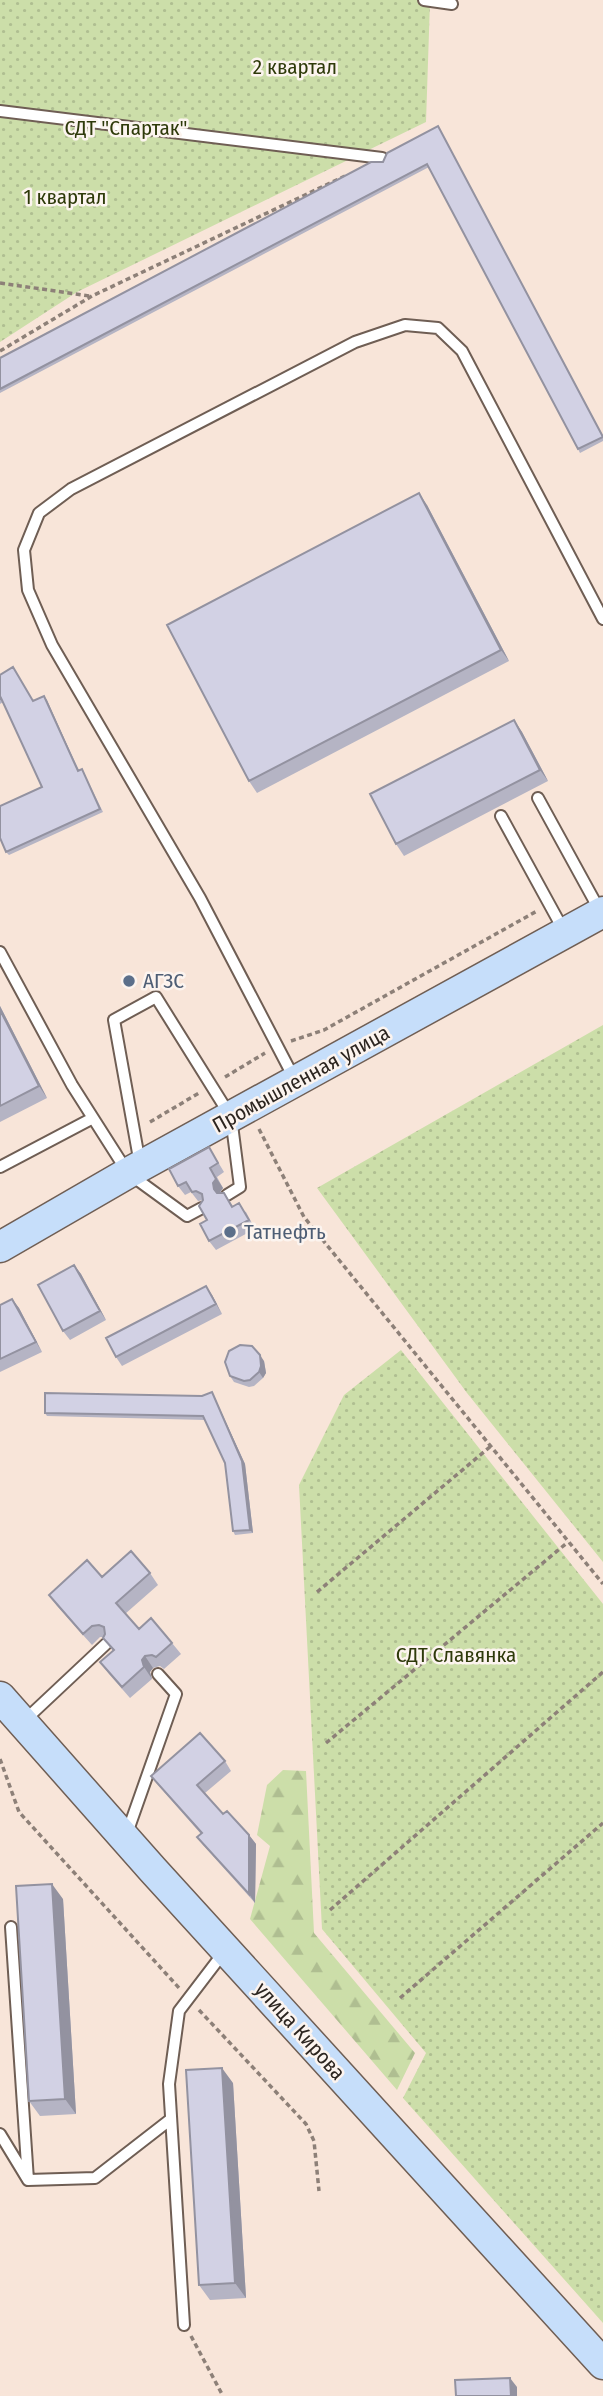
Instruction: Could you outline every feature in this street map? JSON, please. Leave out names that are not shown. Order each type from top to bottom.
[{"type":"main road","name":"Промышленная улица","points":[[0,1247],[602,913]]},
{"type":"main road","name":"улица Кирова","points":[[0,1697],[125,1839],[603,2364]]},
{"type":"lane","points":[[424,0],[452,4]]},
{"type":"lane","points":[[0,111],[382,158]]},
{"type":"lane","points":[[296,1082],[200,898],[52,645],[28,590],[24,550],[39,513],[71,489],[355,342],[405,325],[438,328],[462,351],[603,619]]},
{"type":"lane","points":[[538,798],[602,913]]},
{"type":"lane","points":[[501,816],[565,933]]},
{"type":"lane","points":[[0,952],[72,1085],[93,1118],[135,1170],[187,1216],[202,1208]]},
{"type":"lane","points":[[135,1170],[114,1020],[156,997],[240,1112],[240,1187],[226,1195]]},
{"type":"lane","points":[[0,1167],[93,1118]]},
{"type":"lane","points":[[22,1722],[106,1644]]},
{"type":"lane","points":[[125,1839],[176,1693],[158,1674]]},
{"type":"lane","points":[[11,1927],[28,2180]]},
{"type":"lane","points":[[184,2325],[169,2084],[179,2011],[226,1949]]},
{"type":"lane","points":[[28,2180],[95,2178],[171,2119]]},
{"type":"lane","points":[[0,2134],[28,2180]]},
{"type":"path","points":[[0,351],[92,296],[344,176]]},
{"type":"path","points":[[0,284],[92,296]]},
{"type":"path","points":[[225,1077],[277,1046],[324,1030],[549,904]]},
{"type":"path","points":[[150,1122],[199,1093]]},
{"type":"path","points":[[240,1112],[304,1217],[603,1584]]},
{"type":"path","points":[[317,1592],[491,1446]]},
{"type":"path","points":[[326,1743],[568,1542]]},
{"type":"path","points":[[330,1910],[603,1672]]},
{"type":"path","points":[[0,1759],[19,1812],[306,2124],[314,2141],[319,2191]]},
{"type":"path","points":[[400,1998],[603,1823]]},
{"type":"path","points":[[184,2325],[223,2396]]},
{"type":"green space","name":"СДТ \"Спартак\"","points":[[0,0],[434,0],[430,2],[426,122],[77,292],[0,342]]},
{"type":"green space","points":[[603,1025],[603,1562],[467,1393],[317,1188]]},
{"type":"green space","name":"СДТ Славянка","points":[[401,1350],[603,1604],[603,2323],[403,2098],[426,2053],[322,1929],[299,1485],[344,1395]]},
{"type":"green space","points":[[283,1770],[306,1771],[314,1933],[415,2053],[397,2090],[250,1919],[270,1846],[257,1835],[267,1785]]},
{"type":"building","points":[[438,126],[603,437],[578,449],[427,164],[0,389],[0,358],[371,162],[383,162],[387,153]]},
{"type":"building","points":[[419,493],[501,650],[249,781],[167,625]]},
{"type":"building","points":[[13,667],[33,701],[44,696],[78,771],[82,769],[100,809],[6,852],[0,838],[0,806],[42,787],[0,699],[0,675]]},
{"type":"building","points":[[514,720],[540,770],[396,844],[370,794]]},
{"type":"building","points":[[0,1010],[39,1086],[0,1106]]},
{"type":"building","points":[[209,1147],[218,1163],[210,1168],[216,1179],[213,1183],[214,1189],[217,1193],[224,1193],[232,1207],[239,1203],[249,1220],[209,1241],[200,1224],[207,1220],[199,1206],[203,1200],[202,1194],[192,1192],[186,1182],[178,1186],[169,1169]]},
{"type":"building","points":[[74,1265],[100,1311],[63,1331],[38,1285]]},
{"type":"building","points":[[206,1286],[216,1304],[116,1357],[106,1338]]},
{"type":"building","points":[[12,1299],[36,1342],[0,1359],[0,1305]]},
{"type":"building","points":[[240,1345],[252,1346],[260,1355],[259,1372],[250,1380],[244,1381],[230,1376],[225,1362],[229,1351]]},
{"type":"building","points":[[212,1392],[242,1461],[250,1530],[233,1531],[225,1463],[203,1416],[45,1413],[45,1393],[202,1396]]},
{"type":"building","points":[[131,1551],[150,1573],[116,1603],[139,1629],[151,1618],[172,1643],[156,1657],[145,1656],[142,1660],[144,1667],[122,1687],[100,1662],[114,1650],[103,1638],[104,1627],[92,1626],[83,1634],[49,1595],[87,1560],[102,1577]]},
{"type":"building","points":[[200,1733],[225,1761],[197,1785],[223,1814],[227,1811],[249,1835],[249,1894],[197,1837],[202,1833],[151,1776]]},
{"type":"building","points":[[52,1884],[65,2099],[29,2101],[16,1886]]},
{"type":"building","points":[[222,2068],[235,2283],[199,2285],[186,2070]]},
{"type":"building","points":[[510,2378],[511,2396],[456,2396],[455,2380]]},
{"type":"place","name":"АГЗС","points":[[129,981]]},
{"type":"place","name":"Татнефть","points":[[230,1232]]},
{"type":"park label","name":"2 квартал","points":[[295,67]]},
{"type":"park label","name":"1 квартал","points":[[65,197]]}]
